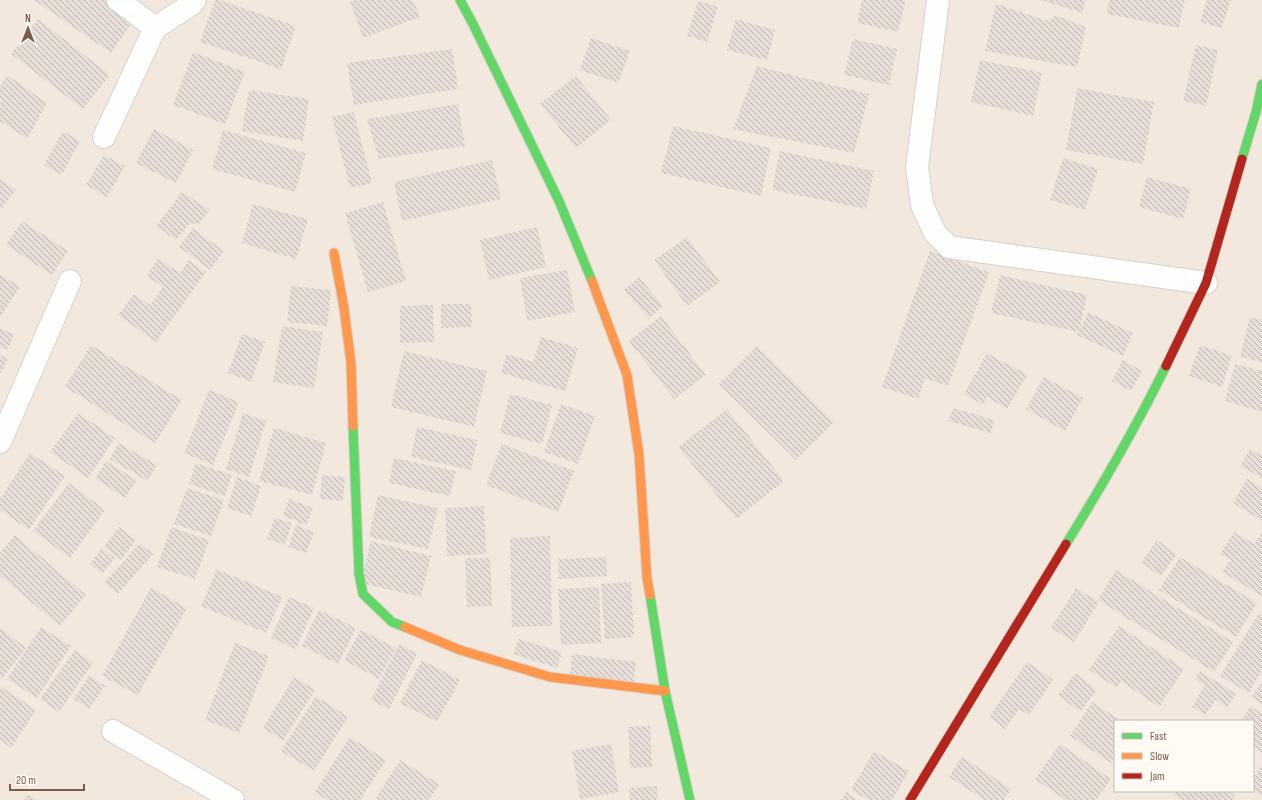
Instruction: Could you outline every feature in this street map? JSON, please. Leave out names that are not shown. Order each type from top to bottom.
[{"type":"street","points":[[118,0],[155,28]]},
{"type":"street","points":[[104,137],[155,28],[192,4],[195,0]]},
{"type":"street","points":[[460,0],[559,201],[595,288],[627,375],[639,454],[647,578],[665,691],[690,800]]},
{"type":"street","points":[[938,0],[917,167],[922,205],[935,233],[949,247],[1206,283]]},
{"type":"street","points":[[910,800],[1095,497],[1137,424],[1206,283],[1256,112],[1262,84]]},
{"type":"street","points":[[334,253],[344,308],[351,363],[359,574],[363,594],[392,622],[460,650],[550,677],[665,691]]},
{"type":"street","points":[[0,442],[70,281]]},
{"type":"street","points":[[113,731],[233,800]]},
{"type":"shaded area","points":[[0,0],[1262,0],[1262,800],[0,800]]},
{"type":"building","points":[[34,0],[105,0],[134,20],[111,53]]},
{"type":"building","points":[[215,0],[219,0],[296,26],[281,69],[200,42]]},
{"type":"building","points":[[355,0],[413,0],[420,17],[363,38],[350,2]]},
{"type":"building","points":[[862,0],[906,0],[898,32],[857,23]]},
{"type":"building","points":[[1041,0],[1086,0],[1082,13]]},
{"type":"building","points":[[1109,0],[1185,0],[1179,28],[1107,14]]},
{"type":"building","points":[[1207,0],[1231,0],[1221,28],[1200,22]]},
{"type":"building","points":[[698,1],[718,7],[707,42],[687,36]]},
{"type":"building","points":[[996,4],[1049,21],[1055,15],[1086,27],[1077,67],[985,51]]},
{"type":"building","points":[[38,19],[110,75],[83,109],[11,54]]},
{"type":"building","points":[[736,19],[775,30],[767,60],[727,50]]},
{"type":"building","points":[[591,38],[630,51],[618,83],[580,70]]},
{"type":"building","points":[[853,39],[897,49],[889,85],[844,75]]},
{"type":"building","points":[[1196,45],[1218,50],[1206,106],[1183,101]]},
{"type":"building","points":[[452,49],[458,89],[354,105],[347,63]]},
{"type":"building","points":[[193,52],[245,72],[225,124],[173,105]]},
{"type":"building","points":[[980,60],[1042,73],[1033,116],[971,102]]},
{"type":"building","points":[[757,66],[869,94],[854,153],[733,129]]},
{"type":"building","points":[[7,75],[47,103],[27,139],[0,121],[0,103],[2,100],[0,98],[0,87]]},
{"type":"building","points":[[576,76],[611,120],[576,148],[540,104]]},
{"type":"building","points":[[1077,88],[1154,102],[1143,164],[1066,150]]},
{"type":"building","points":[[249,90],[309,99],[303,141],[242,131]]},
{"type":"building","points":[[458,104],[465,146],[379,159],[367,119]]},
{"type":"building","points":[[354,112],[372,183],[350,188],[332,117]]},
{"type":"building","points":[[673,126],[771,148],[761,196],[661,173]]},
{"type":"building","points":[[154,129],[193,150],[176,183],[136,163]]},
{"type":"building","points":[[223,130],[306,153],[295,192],[212,169]]},
{"type":"building","points":[[63,131],[80,141],[62,175],[44,165]]},
{"type":"building","points":[[780,151],[874,171],[866,209],[772,190]]},
{"type":"building","points":[[104,155],[125,166],[107,197],[86,185]]},
{"type":"building","points":[[1063,158],[1098,169],[1085,210],[1050,200]]},
{"type":"building","points":[[492,160],[501,199],[402,221],[394,182]]},
{"type":"building","points":[[1147,177],[1191,189],[1183,219],[1139,207]]},
{"type":"building","points":[[0,178],[16,190],[0,210]]},
{"type":"building","points":[[182,192],[210,210],[198,225],[190,223],[176,240],[156,226]]},
{"type":"building","points":[[383,202],[406,281],[368,292],[345,213]]},
{"type":"building","points":[[253,204],[308,219],[296,259],[242,243]]},
{"type":"building","points":[[22,221],[68,251],[52,275],[6,245]]},
{"type":"building","points":[[537,227],[546,267],[489,280],[480,240]]},
{"type":"building","points":[[193,228],[224,251],[210,270],[179,247]]},
{"type":"building","points":[[687,237],[720,282],[687,306],[654,260]]},
{"type":"building","points":[[930,251],[989,272],[948,386],[925,378],[918,399],[882,387]]},
{"type":"building","points":[[158,259],[180,273],[189,260],[206,272],[156,342],[118,315],[134,294],[150,305],[163,287],[147,276]]},
{"type":"building","points":[[567,270],[575,312],[527,321],[520,278]]},
{"type":"building","points":[[0,274],[20,287],[0,317]]},
{"type":"building","points":[[1000,275],[1087,295],[1079,332],[991,313]]},
{"type":"building","points":[[639,277],[663,306],[649,319],[624,290]]},
{"type":"building","points":[[291,286],[331,290],[327,326],[287,322]]},
{"type":"building","points":[[441,304],[471,304],[472,327],[441,328]]},
{"type":"building","points":[[433,305],[434,342],[400,343],[400,306]]},
{"type":"building","points":[[1088,312],[1133,333],[1123,356],[1077,335]]},
{"type":"building","points":[[661,316],[706,375],[674,399],[629,341]]},
{"type":"building","points":[[1250,317],[1262,320],[1262,362],[1240,357]]},
{"type":"building","points":[[282,326],[323,332],[314,388],[273,382]]},
{"type":"building","points":[[0,329],[14,334],[7,350],[0,347]]},
{"type":"building","points":[[242,334],[265,342],[251,382],[228,373]]},
{"type":"building","points":[[541,337],[578,348],[565,391],[501,373],[507,354],[533,362]]},
{"type":"building","points":[[91,345],[182,400],[155,443],[65,387]]},
{"type":"building","points":[[1200,345],[1232,356],[1222,387],[1189,376]]},
{"type":"building","points":[[757,346],[834,422],[796,460],[719,384]]},
{"type":"building","points":[[404,351],[487,371],[474,427],[391,407]]},
{"type":"building","points":[[987,353],[1027,375],[1007,409],[987,397],[983,405],[964,394]]},
{"type":"building","points":[[0,355],[8,359],[0,374]]},
{"type":"building","points":[[1123,360],[1142,371],[1131,391],[1112,381]]},
{"type":"building","points":[[1235,364],[1262,371],[1262,412],[1225,401]]},
{"type":"building","points":[[1044,377],[1083,398],[1065,431],[1026,409]]},
{"type":"building","points":[[209,390],[239,402],[213,465],[184,453]]},
{"type":"building","points":[[510,394],[552,405],[542,444],[500,433]]},
{"type":"building","points":[[561,404],[595,416],[578,464],[544,452]]},
{"type":"building","points":[[953,408],[994,420],[991,433],[948,421]]},
{"type":"building","points":[[727,409],[784,481],[736,519],[678,447]]},
{"type":"building","points":[[78,413],[115,438],[88,478],[50,452]]},
{"type":"building","points":[[243,413],[266,421],[249,477],[226,469]]},
{"type":"building","points":[[417,427],[477,440],[471,470],[411,457]]},
{"type":"building","points":[[274,428],[326,443],[312,495],[259,481]]},
{"type":"building","points":[[119,443],[157,465],[147,481],[110,459]]},
{"type":"building","points":[[502,444],[574,471],[558,512],[486,485]]},
{"type":"building","points":[[1250,449],[1262,456],[1262,478],[1240,466]]},
{"type":"building","points":[[30,453],[65,476],[29,530],[0,510],[0,499]]},
{"type":"building","points":[[394,458],[456,471],[450,496],[389,483]]},
{"type":"building","points":[[106,461],[137,480],[125,498],[95,478]]},
{"type":"building","points":[[196,463],[232,475],[225,496],[189,484]]},
{"type":"building","points":[[322,475],[345,477],[343,501],[320,499]]},
{"type":"building","points":[[237,477],[261,486],[251,516],[227,508]]},
{"type":"building","points":[[1247,479],[1262,488],[1262,521],[1233,503]]},
{"type":"building","points":[[69,483],[105,510],[70,558],[33,531]]},
{"type":"building","points":[[187,488],[224,500],[211,536],[174,524]]},
{"type":"building","points":[[378,495],[438,508],[428,549],[369,537]]},
{"type":"building","points":[[289,499],[313,508],[306,525],[283,516]]},
{"type":"building","points":[[484,506],[486,554],[447,556],[445,508]]},
{"type":"building","points":[[275,518],[292,523],[285,545],[267,539]]},
{"type":"building","points":[[296,525],[314,532],[306,553],[288,547]]},
{"type":"building","points":[[119,527],[136,540],[121,560],[104,547]]},
{"type":"building","points":[[171,527],[209,540],[195,579],[157,567]]},
{"type":"building","points":[[1234,532],[1254,544],[1261,534],[1262,535],[1262,596],[1222,572],[1230,560],[1220,554]]},
{"type":"building","points":[[15,535],[86,595],[60,626],[0,576],[0,553]]},
{"type":"building","points":[[550,536],[552,626],[512,627],[510,538]]},
{"type":"building","points":[[1157,540],[1177,554],[1161,576],[1141,563]]},
{"type":"building","points":[[371,541],[431,556],[421,597],[361,583]]},
{"type":"building","points":[[140,543],[153,554],[118,594],[104,583]]},
{"type":"building","points":[[102,548],[115,558],[102,574],[90,564]]},
{"type":"building","points":[[606,557],[607,576],[559,579],[558,559]]},
{"type":"building","points":[[1180,557],[1257,603],[1236,637],[1159,590]]},
{"type":"building","points":[[465,558],[490,558],[492,606],[467,607]]},
{"type":"building","points":[[217,569],[282,597],[266,633],[201,606]]},
{"type":"building","points":[[1116,570],[1233,642],[1214,672],[1098,600]]},
{"type":"building","points":[[631,582],[634,637],[605,639],[601,584]]},
{"type":"building","points":[[599,587],[601,643],[561,645],[558,589]]},
{"type":"building","points":[[151,588],[187,608],[138,695],[102,676]]},
{"type":"building","points":[[1076,588],[1099,602],[1074,642],[1051,628]]},
{"type":"building","points":[[289,597],[314,608],[296,649],[271,638]]},
{"type":"building","points":[[319,610],[356,628],[338,664],[302,646]]},
{"type":"building","points":[[1259,613],[1262,615],[1262,670],[1249,693],[1220,676]]},
{"type":"building","points":[[1119,626],[1184,669],[1159,707],[1121,681],[1117,688],[1089,670]]},
{"type":"building","points":[[41,627],[71,646],[37,698],[7,679]]},
{"type":"building","points":[[0,628],[26,648],[2,679],[0,677]]},
{"type":"building","points":[[361,630],[396,648],[379,679],[344,660]]},
{"type":"building","points":[[519,639],[562,652],[557,668],[513,654]]},
{"type":"building","points":[[235,643],[269,656],[239,733],[205,720]]},
{"type":"building","points":[[399,644],[417,654],[389,709],[371,700]]},
{"type":"building","points":[[75,650],[93,663],[59,712],[40,699]]},
{"type":"building","points":[[572,654],[636,662],[633,685],[570,677]]},
{"type":"building","points":[[422,660],[460,680],[437,722],[400,703]]},
{"type":"building","points":[[1027,662],[1053,680],[1029,715],[1019,709],[1005,729],[989,717]]},
{"type":"building","points":[[1200,671],[1236,694],[1227,708],[1216,700],[1205,715],[1192,707],[1205,685],[1195,679]]},
{"type":"building","points":[[1076,673],[1097,690],[1080,712],[1058,695]]},
{"type":"building","points":[[89,676],[105,686],[89,709],[74,699]]},
{"type":"building","points":[[294,677],[315,690],[283,741],[263,728]]},
{"type":"building","points":[[1262,682],[1262,704],[1251,697]]},
{"type":"building","points":[[0,686],[36,710],[11,748],[0,740]]},
{"type":"building","points":[[316,696],[348,717],[314,771],[281,751]]},
{"type":"building","points":[[1092,702],[1120,720],[1114,720],[1114,758],[1111,763],[1070,736]]},
{"type":"building","points":[[1251,706],[1262,714],[1262,753],[1254,748],[1254,720],[1241,720]]},
{"type":"building","points":[[650,726],[652,767],[630,768],[628,727]]},
{"type":"building","points":[[350,737],[386,760],[360,800],[327,800],[315,792]]},
{"type":"building","points":[[611,744],[619,792],[580,799],[572,751]]},
{"type":"building","points":[[1060,744],[1111,779],[1096,800],[1065,800],[1035,779]]},
{"type":"building","points":[[874,751],[909,771],[892,800],[869,800],[851,790]]},
{"type":"building","points":[[962,757],[1011,789],[1004,800],[985,800],[949,777]]},
{"type":"building","points":[[400,760],[439,784],[429,800],[375,800]]},
{"type":"building","points":[[1262,765],[1262,795],[1254,791],[1254,777]]},
{"type":"building","points":[[657,786],[658,800],[630,800],[629,788]]},
{"type":"building","points":[[846,792],[859,800],[841,800]]},
{"type":"building","points":[[1175,792],[1229,792],[1235,796],[1232,800],[1181,800],[1173,795]]},
{"type":"building","points":[[28,795],[36,800],[24,800]]},
{"type":"traffic: fast","points":[[460,0],[559,201],[592,281]]},
{"type":"traffic: fast","points":[[1242,159],[1256,112],[1262,84]]},
{"type":"traffic: fast","points":[[1066,544],[1118,456],[1166,366]]},
{"type":"traffic: fast","points":[[353,426],[359,574],[363,594],[392,622],[405,627]]},
{"type":"traffic: fast","points":[[650,595],[665,691],[690,800]]},
{"type":"traffic: slow","points":[[334,253],[344,308],[351,363],[353,426]]},
{"type":"traffic: slow","points":[[592,281],[627,375],[639,454],[647,578],[650,595]]},
{"type":"traffic: slow","points":[[405,627],[460,650],[550,677],[665,691]]},
{"type":"traffic: jam","points":[[1166,366],[1206,283],[1242,159]]},
{"type":"traffic: jam","points":[[910,800],[1066,544]]}]
